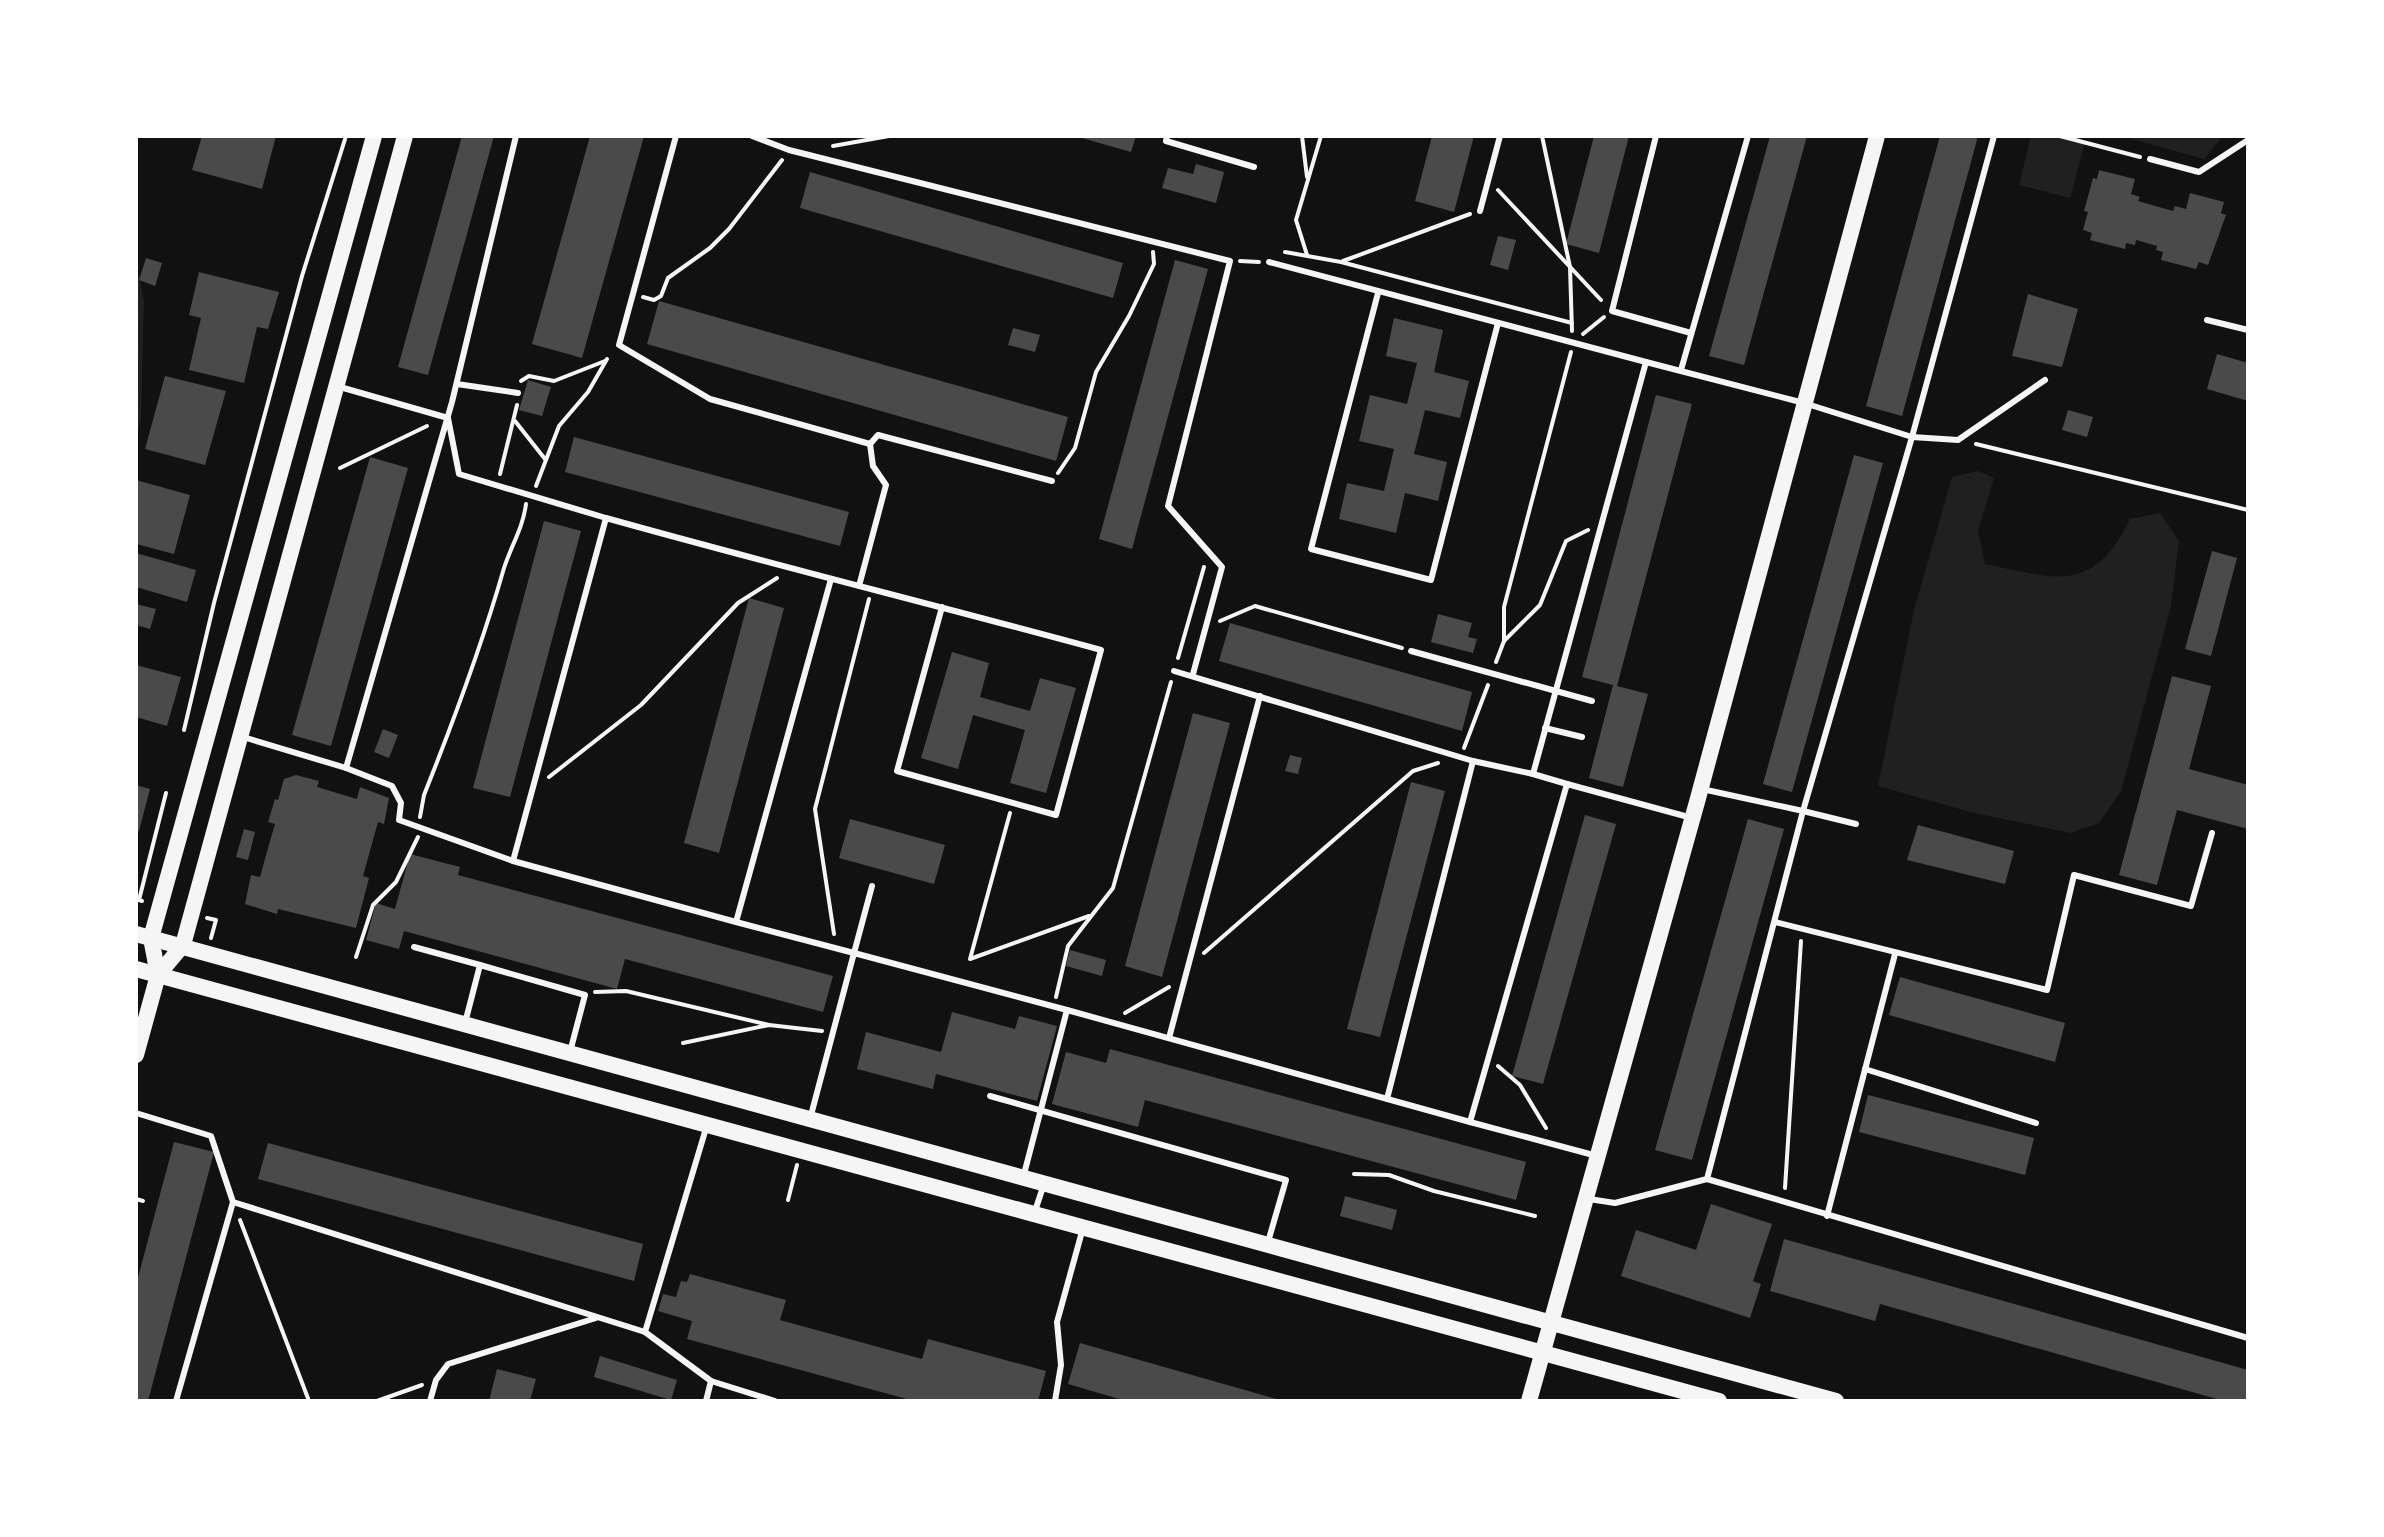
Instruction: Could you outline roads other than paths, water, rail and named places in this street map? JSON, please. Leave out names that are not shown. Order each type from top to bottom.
[{"type":"main road","points":[[143,936],[160,906],[374,136]]},
{"type":"main road","points":[[136,1055],[158,975],[183,945],[405,136]]},
{"type":"main road","points":[[1529,1401],[1692,818],[1877,136]]},
{"type":"main road","points":[[143,936],[1836,1401]]},
{"type":"main road","points":[[143,936],[158,975]]},
{"type":"main road","points":[[136,969],[1719,1401]]},
{"type":"lane","points":[[346,768],[448,418],[516,136]]},
{"type":"lane","points":[[676,136],[619,345],[710,399],[870,444]]},
{"type":"lane","points":[[752,136],[789,150],[1230,261],[1168,506],[1210,549],[1222,567],[1193,674]]},
{"type":"lane","points":[[1167,136],[1166,141],[1254,167]]},
{"type":"lane","points":[[1480,211],[1500,136]]},
{"type":"lane","points":[[1656,136],[1612,311],[1691,333]]},
{"type":"lane","points":[[1681,370],[1748,136]]},
{"type":"lane","points":[[1707,1179],[1803,811],[1912,437],[1994,136]]},
{"type":"lane","points":[[2150,159],[2199,172],[2248,140]]},
{"type":"lane","points":[[1269,262],[1804,403],[1912,437],[1958,440],[2045,380]]},
{"type":"lane","points":[[1378,293],[1311,549],[1431,580],[1498,323]]},
{"type":"lane","points":[[2207,320],[2248,330]]},
{"type":"lane","points":[[1533,774],[1646,362]]},
{"type":"lane","points":[[457,384],[518,393]]},
{"type":"lane","points":[[336,385],[448,418]]},
{"type":"lane","points":[[448,418],[459,474],[606,518],[831,579],[942,607],[1101,650],[1056,815],[897,771],[942,607]]},
{"type":"lane","points":[[859,586],[886,485],[873,466],[870,444],[878,435],[1052,481]]},
{"type":"lane","points":[[513,861],[606,518]]},
{"type":"lane","points":[[736,922],[831,579]]},
{"type":"lane","points":[[1411,651],[1592,701]]},
{"type":"lane","points":[[1174,671],[1193,674],[1473,761],[1533,774],[1692,818]]},
{"type":"lane","points":[[1169,1038],[1260,696]]},
{"type":"lane","points":[[1545,728],[1582,737]]},
{"type":"lane","points":[[240,736],[346,768],[392,786],[401,803],[399,820],[513,861],[1597,1156]]},
{"type":"lane","points":[[1387,1099],[1473,761]]},
{"type":"lane","points":[[1470,1122],[1567,784]]},
{"type":"lane","points":[[1700,788],[1856,824]]},
{"type":"lane","points":[[1775,922],[2047,990],[2074,875],[2191,906],[2212,833]]},
{"type":"lane","points":[[810,1119],[872,886]]},
{"type":"lane","points":[[414,947],[585,995],[570,1052]]},
{"type":"lane","points":[[1827,1216],[1895,954]]},
{"type":"lane","points":[[465,1023],[480,965]]},
{"type":"lane","points":[[1023,1178],[1067,1010]]},
{"type":"lane","points":[[1865,1069],[2036,1123]]},
{"type":"lane","points":[[990,1096],[1286,1180],[1267,1245]]},
{"type":"lane","points":[[136,1113],[211,1136],[233,1202],[176,1401]]},
{"type":"lane","points":[[645,1332],[707,1125]]},
{"type":"lane","points":[[1585,1199],[1615,1203],[1707,1179],[2248,1338]]},
{"type":"lane","points":[[1034,1215],[1044,1183]]},
{"type":"lane","points":[[233,1202],[645,1332],[711,1381],[775,1401]]},
{"type":"lane","points":[[1055,1401],[1061,1365],[1057,1322],[1083,1228]]},
{"type":"lane","points":[[430,1401],[436,1380],[448,1364],[598,1317]]},
{"type":"lane","points":[[706,1401],[711,1381]]}]
